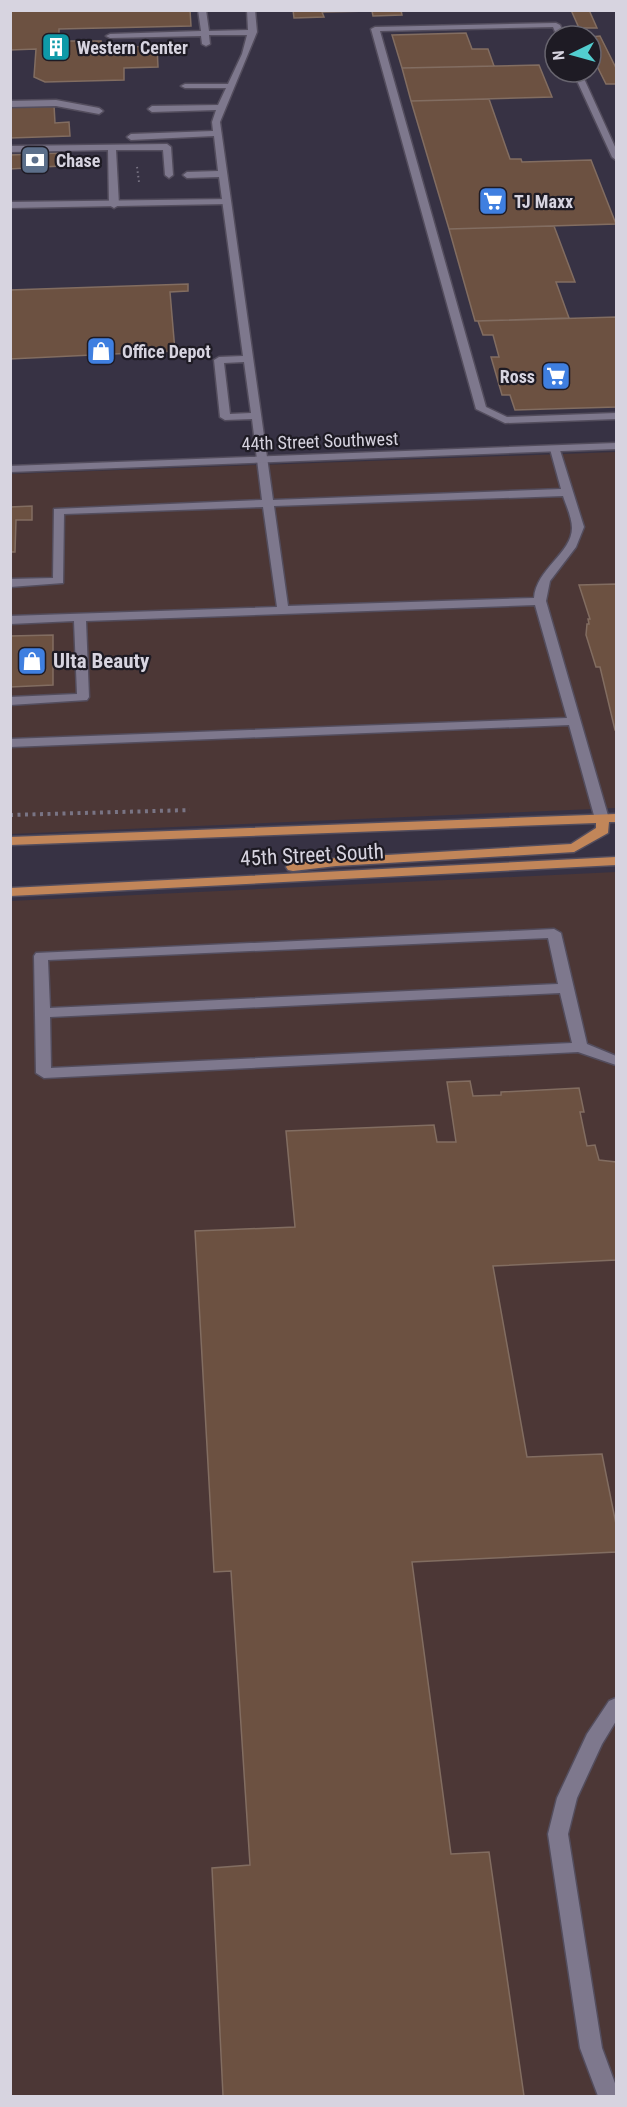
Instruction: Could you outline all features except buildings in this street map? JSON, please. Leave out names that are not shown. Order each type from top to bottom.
[{"type":"main road","name":"45th Street South","points":[[10,842],[609,818]]},
{"type":"main road","points":[[177,883],[336,862],[574,848],[603,830],[609,818]]},
{"type":"main road","name":"45th Street South","points":[[10,892],[616,861]]},
{"type":"street","points":[[202,10],[206,44]]},
{"type":"street","points":[[251,10],[254,32],[220,107],[216,122],[283,610]]},
{"type":"street","points":[[543,25],[375,29],[481,409],[505,420],[616,416]]},
{"type":"street","points":[[110,36],[254,32]]},
{"type":"street","points":[[583,84],[616,157]]},
{"type":"street","points":[[185,86],[230,86]]},
{"type":"street","points":[[10,104],[57,103],[99,111]]},
{"type":"street","points":[[152,109],[220,107]]},
{"type":"street","points":[[100,139],[218,133]]},
{"type":"street","points":[[112,147],[114,205]]},
{"type":"street","points":[[10,149],[167,147],[170,175]]},
{"type":"street","points":[[187,175],[224,174]]},
{"type":"street","points":[[10,205],[71,206],[226,201]]},
{"type":"street","points":[[10,213],[71,206]]},
{"type":"street","points":[[249,359],[219,360],[225,417],[256,416]]},
{"type":"street","name":"44th Street Southwest","points":[[10,469],[616,446]]},
{"type":"street","points":[[555,448],[578,527],[577,536],[568,552],[544,579],[539,593],[540,601],[574,722],[609,818]]},
{"type":"street","points":[[10,583],[59,581],[58,511],[568,492]]},
{"type":"street","points":[[10,620],[540,601]]},
{"type":"street","points":[[10,700],[83,697],[80,617]]},
{"type":"street","points":[[10,743],[574,722]]},
{"type":"street","points":[[579,1047],[554,933],[41,956],[44,1073],[579,1047],[616,1061]]},
{"type":"street","points":[[43,1012],[566,988]]},
{"type":"street","points":[[609,2097],[591,2048],[558,1834],[567,1798],[589,1750],[616,1706]]},
{"type":"shaded area","points":[[616,452],[616,808],[11,834],[10,474]]},
{"type":"shaded area","points":[[616,872],[616,2096],[11,2096],[10,901]]},
{"type":"place","name":"Western Center","points":[[56,47]]},
{"type":"place","name":"Chase","points":[[35,160]]},
{"type":"place","name":"TJ Maxx","points":[[493,201]]},
{"type":"place","name":"Office Depot","points":[[101,351]]},
{"type":"place","name":"Ross","points":[[556,376]]},
{"type":"place","name":"Ulta Beauty","points":[[32,661]]}]
